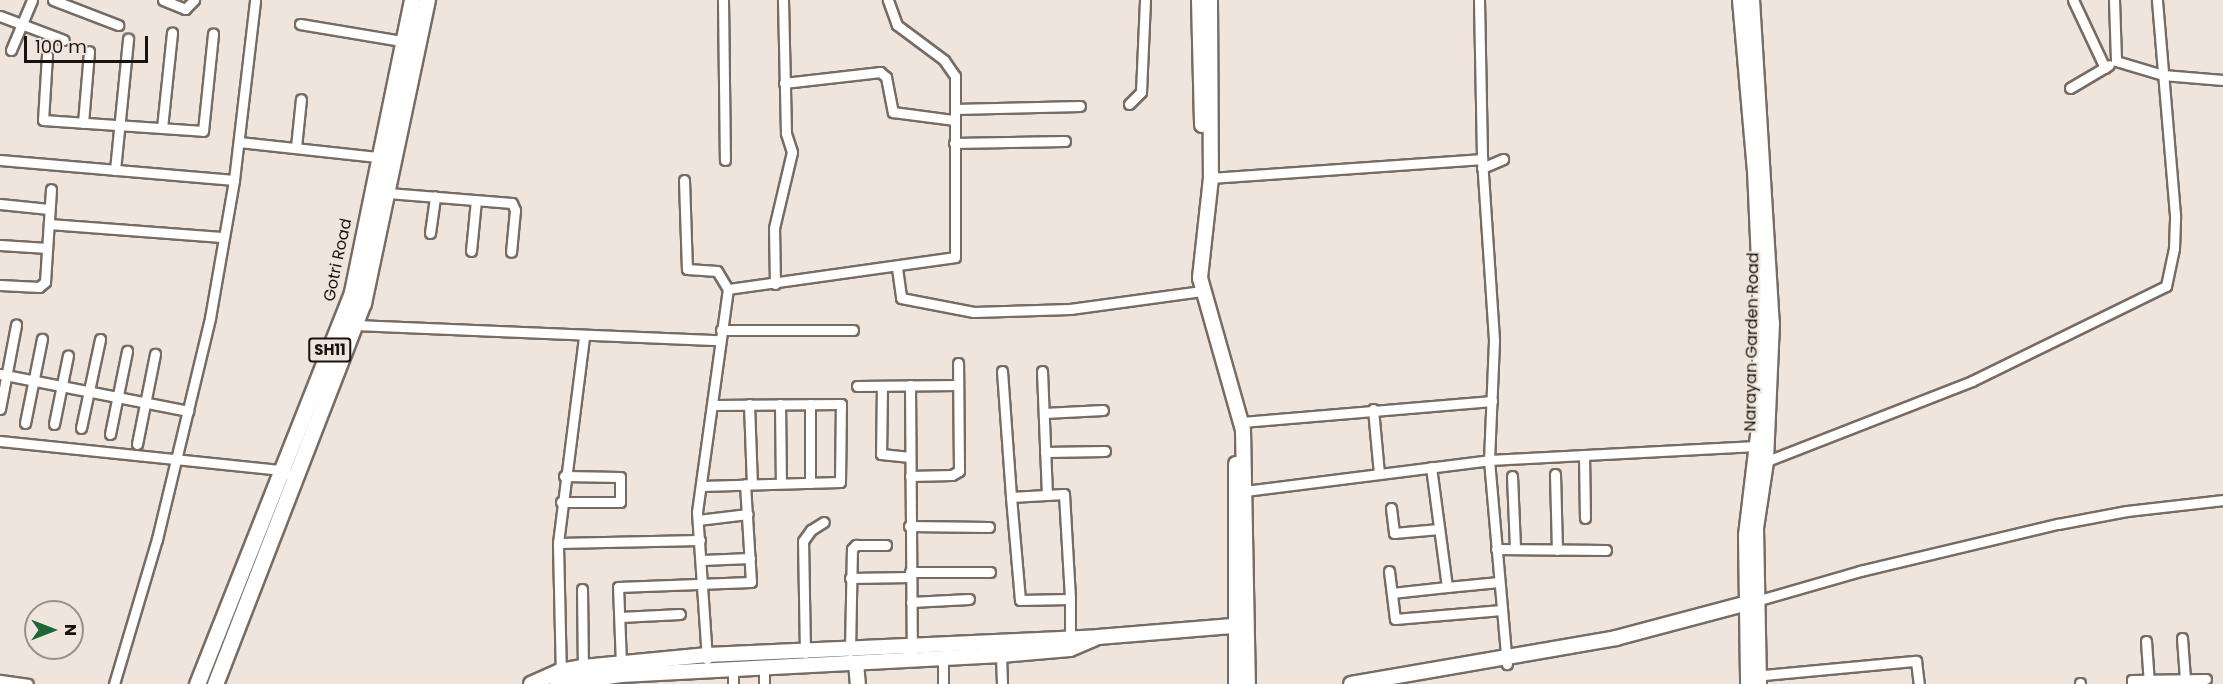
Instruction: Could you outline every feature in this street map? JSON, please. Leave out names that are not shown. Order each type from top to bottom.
[{"type":"main road","name":"Gotri Road","points":[[215,684],[352,292],[377,158],[412,0]]},
{"type":"main road","name":"Gotri Road","points":[[197,684],[287,473],[355,325],[388,193],[427,0]]},
{"type":"street","points":[[11,50],[32,0]]},
{"type":"street","points":[[53,0],[118,25]]},
{"type":"street","points":[[163,0],[185,9],[194,0]]},
{"type":"street","points":[[114,684],[176,462],[210,318],[222,237],[234,180],[255,0]]},
{"type":"street","points":[[723,0],[725,160]]},
{"type":"street","points":[[775,284],[774,228],[792,152],[786,133],[783,0]]},
{"type":"street","points":[[728,289],[897,268],[955,258],[955,115],[952,69],[897,25],[888,0]]},
{"type":"street","points":[[1129,104],[1141,92],[1145,0]]},
{"type":"street","points":[[1199,0],[1202,168],[1198,291],[1235,427],[1240,625],[1248,684]]},
{"type":"street","points":[[1210,0],[1211,178],[1198,291],[1242,422],[1245,491],[1236,684]]},
{"type":"street","points":[[1479,0],[1482,163],[1494,341],[1489,460],[1507,660]]},
{"type":"street","name":"Narayan Garden Road","points":[[1740,0],[1755,170],[1760,286],[1757,446],[1752,467],[1751,606],[1754,680]]},
{"type":"street","name":"Narayan Garden Road","points":[[1751,606],[1756,528],[1766,462],[1771,276],[1752,0]]},
{"type":"street","points":[[2073,0],[2105,68]]},
{"type":"street","points":[[2114,0],[2116,61]]},
{"type":"street","points":[[1752,467],[1972,381],[2166,286],[2174,248],[2175,214],[2157,0]]},
{"type":"street","points":[[0,16],[64,40]]},
{"type":"street","points":[[300,24],[402,41]]},
{"type":"street","points":[[162,128],[172,33]]},
{"type":"street","points":[[47,55],[41,117],[83,123],[202,131],[213,34]]},
{"type":"street","points":[[115,170],[128,39]]},
{"type":"street","points":[[83,123],[89,51]]},
{"type":"street","points":[[2070,88],[2116,61],[2163,75],[2223,80]]},
{"type":"street","points":[[784,83],[880,72],[886,78],[893,112],[955,115],[1080,106]]},
{"type":"street","points":[[296,147],[301,99]]},
{"type":"street","points":[[954,143],[1065,141]]},
{"type":"street","points":[[239,142],[377,158]]},
{"type":"street","points":[[1211,178],[1482,163],[1503,159]]},
{"type":"street","points":[[0,160],[234,180]]},
{"type":"street","points":[[684,180],[687,269],[717,271],[728,289],[720,335],[714,405],[698,520],[704,584],[707,670]]},
{"type":"street","points":[[0,285],[43,285],[51,189]]},
{"type":"street","points":[[388,193],[476,200],[515,206],[510,252]]},
{"type":"street","points":[[430,233],[435,196]]},
{"type":"street","points":[[471,251],[476,200]]},
{"type":"street","points":[[0,204],[50,209]]},
{"type":"street","points":[[49,224],[222,237]]},
{"type":"street","points":[[0,244],[47,248]]},
{"type":"street","points":[[897,268],[901,298],[974,312],[1070,309],[1198,291]]},
{"type":"street","points":[[0,409],[3,375],[16,324]]},
{"type":"street","points":[[355,325],[584,336],[720,335],[853,330]]},
{"type":"street","points":[[559,679],[558,543],[564,476],[584,336]]},
{"type":"street","points":[[25,423],[42,339]]},
{"type":"street","points":[[81,428],[100,339]]},
{"type":"street","points":[[110,434],[127,351]]},
{"type":"street","points":[[137,444],[155,354]]},
{"type":"street","points":[[54,424],[68,355]]},
{"type":"street","points":[[910,476],[952,475],[959,471],[958,363]]},
{"type":"street","points":[[1002,371],[1020,600],[1070,598]]},
{"type":"street","points":[[1042,371],[1047,495]]},
{"type":"street","points":[[3,375],[188,411]]},
{"type":"street","points":[[910,385],[909,526],[912,651]]},
{"type":"street","points":[[857,386],[958,385]]},
{"type":"street","points":[[882,386],[880,454],[910,457]]},
{"type":"street","points":[[1242,422],[1492,401]]},
{"type":"street","points":[[780,404],[781,483]]},
{"type":"street","points":[[810,404],[810,483]]},
{"type":"street","points":[[701,486],[840,482],[841,404],[714,405]]},
{"type":"street","points":[[621,664],[618,587],[751,582],[748,514],[749,405]]},
{"type":"street","points":[[1044,413],[1103,410]]},
{"type":"street","points":[[1373,410],[1379,474]]},
{"type":"street","points":[[0,441],[287,473]]},
{"type":"street","points":[[1245,491],[1489,460],[1757,446]]},
{"type":"street","points":[[1045,452],[1105,451]]},
{"type":"street","points":[[1584,455],[1585,518]]},
{"type":"street","points":[[1431,467],[1447,587]]},
{"type":"street","points":[[1555,474],[1557,550]]},
{"type":"street","points":[[561,502],[620,502],[620,477],[564,476]]},
{"type":"street","points":[[1512,476],[1515,549]]},
{"type":"street","points":[[1011,497],[1065,494],[1070,642]]},
{"type":"street","points":[[1351,684],[1653,638],[1860,571],[2058,524],[2127,511],[2223,500]]},
{"type":"street","points":[[1391,508],[1395,533],[1439,529]]},
{"type":"street","points":[[698,520],[748,514]]},
{"type":"street","points":[[805,653],[803,541],[811,530],[824,522]]},
{"type":"street","points":[[909,526],[989,527]]},
{"type":"street","points":[[558,543],[700,540]]},
{"type":"street","points":[[858,684],[852,658],[850,578],[854,546],[886,545]]},
{"type":"street","points":[[1496,549],[1606,550]]},
{"type":"street","points":[[702,560],[750,558]]},
{"type":"street","points":[[1389,571],[1395,618],[1502,610]]},
{"type":"street","points":[[850,578],[990,572]]},
{"type":"street","points":[[1392,593],[1499,582]]},
{"type":"street","points":[[582,589],[583,667]]},
{"type":"street","points":[[911,602],[969,599]]},
{"type":"street","points":[[620,617],[680,614]]},
{"type":"street","points":[[912,651],[943,657],[1000,655],[1098,638],[1240,625]]},
{"type":"street","points":[[2182,638],[2185,679]]},
{"type":"street","points":[[2146,641],[2149,680]]},
{"type":"street","points":[[531,684],[559,679],[632,679],[707,670],[764,669],[912,651],[1070,642]]},
{"type":"street","points":[[559,679],[583,667],[707,655],[805,653],[852,658]]},
{"type":"street","points":[[1000,655],[1002,684]]},
{"type":"street","points":[[943,657],[943,684]]},
{"type":"street","points":[[1393,684],[1507,660]]},
{"type":"street","points":[[1754,680],[1916,661],[1918,684]]},
{"type":"street","points":[[733,669],[733,684]]},
{"type":"street","points":[[764,669],[764,684]]},
{"type":"street","points":[[1810,674],[1811,684]]},
{"type":"street","points":[[2132,684],[2132,680],[2206,679]]},
{"type":"street","points":[[3,681],[24,684]]}]
